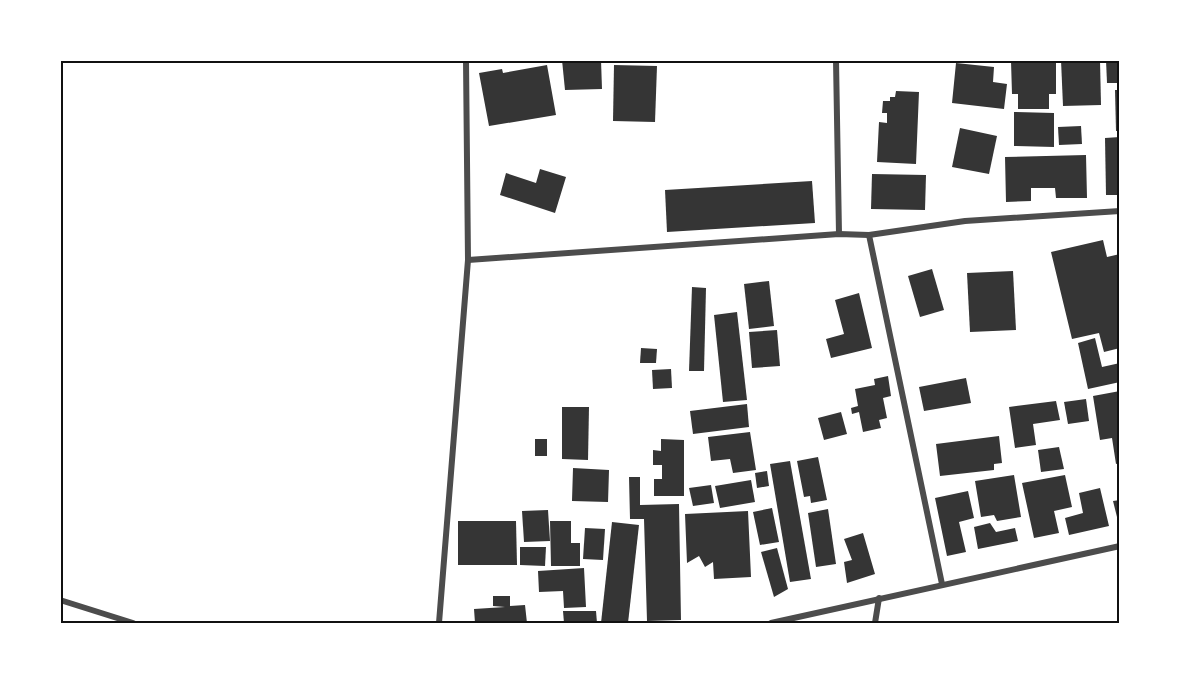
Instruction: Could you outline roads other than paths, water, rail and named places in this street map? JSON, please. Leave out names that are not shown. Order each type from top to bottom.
[{"type":"street","points":[[439,623],[468,260],[466,60]]},
{"type":"street","points":[[836,60],[839,234]]},
{"type":"street","points":[[468,260],[839,234],[869,235],[965,220],[1120,211]]},
{"type":"street","points":[[869,235],[942,584]]},
{"type":"street","points":[[771,623],[1120,546]]},
{"type":"street","points":[[875,623],[879,598]]},
{"type":"street","points":[[60,600],[133,623]]}]
